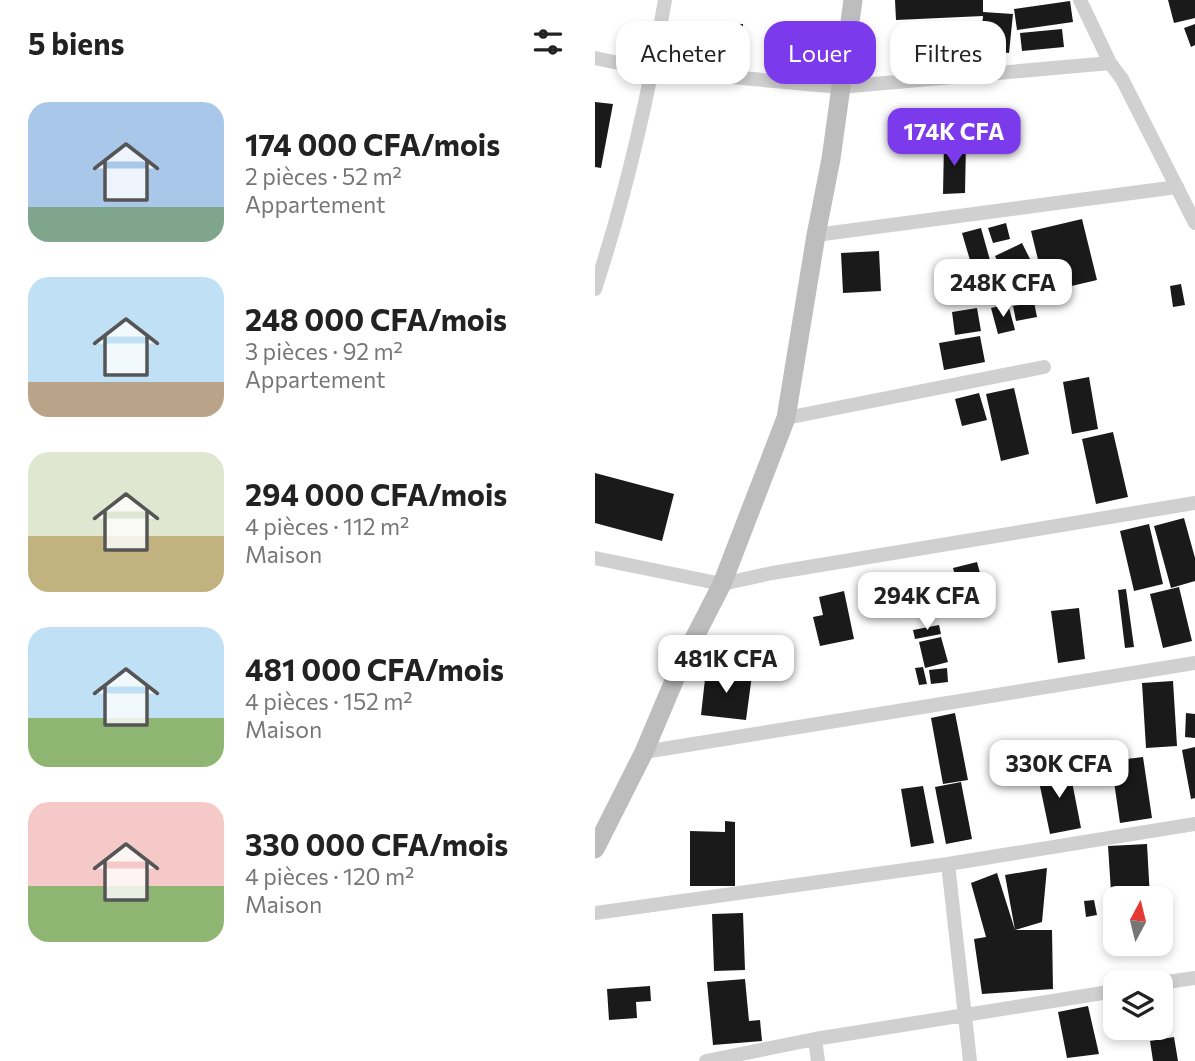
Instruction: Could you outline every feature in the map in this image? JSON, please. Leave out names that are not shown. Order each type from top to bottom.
[{"type":"street","points":[[661,21],[665,0]]},
{"type":"street","points":[[595,849],[644,752],[682,662],[722,584],[786,418],[831,159],[853,0]]},
{"type":"street","points":[[1080,0],[1110,64],[1122,79],[1195,223]]},
{"type":"street","points":[[595,58],[616,62]]},
{"type":"street","points":[[750,79],[840,88],[1110,64]]},
{"type":"street","points":[[595,289],[602,244],[630,170],[650,84]]},
{"type":"street","points":[[816,235],[1177,187]]},
{"type":"street","points":[[786,418],[1044,367]]},
{"type":"street","points":[[595,558],[722,584],[772,573],[1195,503]]},
{"type":"street","points":[[644,752],[1195,663]]},
{"type":"street","points":[[595,913],[948,864],[1195,824]]},
{"type":"street","points":[[948,864],[970,1061]]},
{"type":"street","points":[[1173,981],[1195,978]]},
{"type":"street","points":[[706,1061],[815,1039],[1103,992]]},
{"type":"street","points":[[815,1039],[818,1061]]},
{"type":"building","points":[[895,0],[983,0],[983,12],[1013,14],[1009,53],[1006,53],[1006,21],[983,21],[983,16],[896,20]]},
{"type":"building","points":[[1168,0],[1195,0],[1195,18],[1174,23]]},
{"type":"building","points":[[1070,1],[1073,22],[1017,30],[1014,9]]},
{"type":"building","points":[[1195,24],[1195,45],[1191,47],[1184,28]]},
{"type":"building","points":[[1062,29],[1064,47],[1022,51],[1020,33]]},
{"type":"building","points":[[595,102],[613,104],[601,168],[595,167]]},
{"type":"building","points":[[944,143],[966,143],[965,193],[943,194]]},
{"type":"building","points":[[1082,219],[1097,280],[1046,292],[1031,231]]},
{"type":"building","points":[[1006,223],[1010,239],[993,243],[988,228]]},
{"type":"building","points":[[981,228],[1000,296],[982,301],[962,233]]},
{"type":"building","points":[[1022,243],[1039,277],[1011,290],[995,256]]},
{"type":"building","points":[[879,251],[881,291],[843,293],[841,253]]},
{"type":"building","points":[[1181,284],[1185,305],[1173,307],[1170,286]]},
{"type":"building","points":[[1034,302],[1037,317],[1016,321],[1013,306]]},
{"type":"building","points":[[1008,304],[1015,330],[998,334],[991,308]]},
{"type":"building","points":[[977,308],[981,331],[955,335],[952,312]]},
{"type":"building","points":[[980,336],[985,362],[944,370],[939,343]]},
{"type":"building","points":[[1089,377],[1098,429],[1072,434],[1063,382]]},
{"type":"building","points":[[1014,388],[1029,454],[1001,461],[986,394]]},
{"type":"building","points":[[979,393],[987,420],[962,426],[955,399]]},
{"type":"building","points":[[1113,432],[1128,497],[1096,504],[1082,439]]},
{"type":"building","points":[[595,473],[674,494],[662,541],[595,523]]},
{"type":"building","points":[[1184,518],[1195,558],[1195,581],[1171,588],[1154,526]]},
{"type":"building","points":[[1149,524],[1163,584],[1134,591],[1120,531]]},
{"type":"building","points":[[977,562],[988,603],[964,609],[953,568]]},
{"type":"building","points":[[1179,587],[1192,641],[1163,648],[1150,594]]},
{"type":"building","points":[[1126,589],[1134,647],[1125,648],[1118,590]]},
{"type":"building","points":[[844,591],[854,639],[820,646],[813,617],[823,615],[819,597]]},
{"type":"building","points":[[1079,608],[1085,659],[1058,663],[1051,611]]},
{"type":"building","points":[[939,625],[941,634],[915,639],[913,630]]},
{"type":"building","points":[[941,637],[948,662],[925,668],[919,642]]},
{"type":"building","points":[[923,667],[927,684],[919,685],[915,668]]},
{"type":"building","points":[[947,668],[948,682],[931,684],[929,670]]},
{"type":"building","points":[[706,670],[752,675],[746,720],[701,715]]},
{"type":"building","points":[[1173,681],[1177,746],[1146,748],[1142,683]]},
{"type":"building","points":[[955,713],[968,780],[943,784],[931,718]]},
{"type":"building","points":[[1186,713],[1195,714],[1195,738],[1185,737]]},
{"type":"building","points":[[1195,747],[1195,798],[1191,799],[1182,750]]},
{"type":"building","points":[[1143,757],[1152,818],[1120,823],[1111,761]]},
{"type":"building","points":[[1069,766],[1081,828],[1050,834],[1037,772]]},
{"type":"building","points":[[961,782],[972,839],[946,844],[935,787]]},
{"type":"building","points":[[923,786],[934,843],[911,847],[901,789]]},
{"type":"building","points":[[725,821],[735,822],[735,886],[690,886],[690,831],[725,832]]},
{"type":"building","points":[[1147,844],[1149,886],[1111,886],[1108,846]]},
{"type":"building","points":[[1047,868],[1042,922],[1015,930],[1005,875]]},
{"type":"building","points":[[997,873],[1015,930],[1052,930],[1053,989],[982,994],[974,939],[986,937],[971,883]]},
{"type":"building","points":[[1094,900],[1097,915],[1086,917],[1084,901]]},
{"type":"building","points":[[743,913],[745,970],[714,971],[712,914]]},
{"type":"building","points":[[745,979],[749,1021],[760,1020],[762,1041],[713,1045],[707,982]]},
{"type":"building","points":[[650,986],[651,1001],[636,1002],[637,1018],[609,1020],[607,989]]},
{"type":"building","points":[[1088,1006],[1099,1054],[1067,1058],[1058,1012]]},
{"type":"building","points":[[1173,1037],[1178,1061],[1153,1061],[1150,1041],[1173,1040]]}]
